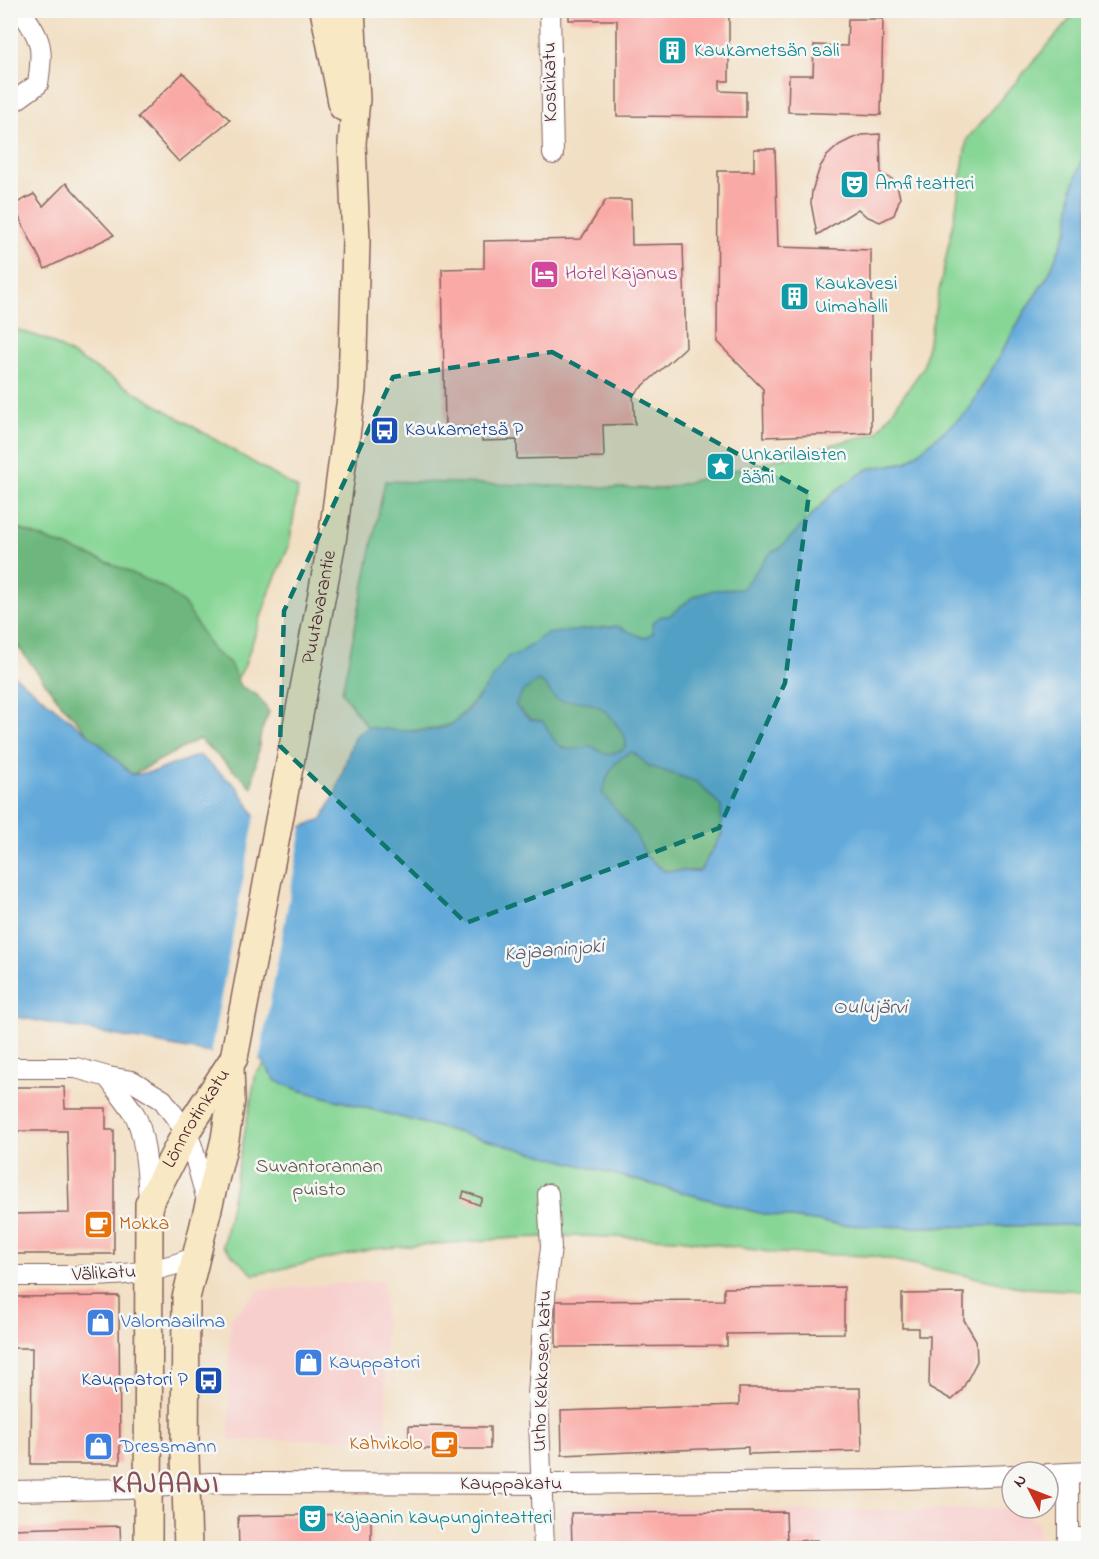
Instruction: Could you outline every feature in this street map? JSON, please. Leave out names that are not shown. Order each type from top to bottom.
[{"type":"main road","name":"Puutavarantie","points":[[324,10],[341,100],[352,143]]},
{"type":"main road","name":"Puutavarantie","points":[[232,1062],[332,541],[352,390],[356,241],[352,143],[356,99],[351,10]]},
{"type":"main road","name":"Lönnrotinkatu","points":[[148,1548],[149,1204],[186,1132],[232,1062]]},
{"type":"main road","name":"Lönnrotinkatu","points":[[188,1548],[186,1298],[225,1139],[231,1100],[232,1062]]},
{"type":"street","points":[[10,101],[16,100],[38,84],[42,54],[36,33],[20,10]]},
{"type":"street","name":"Koskikatu","points":[[550,10],[553,154]]},
{"type":"street","points":[[10,1068],[76,1068],[132,1081],[163,1100],[186,1132],[209,1206]]},
{"type":"street","points":[[108,1077],[135,1116],[139,1128],[147,1165],[149,1204]]},
{"type":"street","name":"Urho Kekkosen katu","points":[[544,1548],[538,1395],[546,1284],[551,1248],[548,1194]]},
{"type":"street","name":"Välikatu","points":[[10,1276],[124,1275],[175,1266],[195,1257]]},
{"type":"street","points":[[1060,1474],[1089,1472]]},
{"type":"street","name":"Kauppakatu","points":[[10,1491],[126,1490],[210,1483],[542,1484],[880,1480],[1000,1475]]},
{"type":"street","points":[[1060,1489],[1067,1543],[1089,1538]]},
{"type":"highlighted area","points":[[552,352],[809,493],[785,683],[719,828],[466,923],[280,746],[284,611],[393,377]]},
{"type":"shaded area","name":"Kauppatori","points":[[384,1280],[387,1438],[229,1441],[230,1318],[259,1290]]},
{"type":"shaded area","points":[[561,1505],[817,1511],[1000,1508],[1000,1520],[1034,1520],[1038,1524],[1039,1548],[561,1548]]},
{"type":"green space","points":[[1077,11],[1088,11],[1088,132],[1072,189],[1068,228],[1048,276],[1026,309],[968,411],[907,462],[868,469],[835,491],[779,550],[771,552],[742,589],[713,590],[693,597],[669,616],[661,616],[653,623],[653,633],[644,639],[617,626],[546,634],[517,655],[453,723],[433,729],[398,731],[367,727],[342,692],[385,481],[662,489],[877,433],[923,368],[955,214],[967,139]]},
{"type":"green space","points":[[11,328],[46,339],[298,489],[289,546],[271,588],[244,667],[217,715],[44,666],[16,647],[18,612],[11,603]]},
{"type":"green space","points":[[11,526],[112,564],[166,589],[186,606],[213,651],[229,662],[240,686],[257,695],[269,712],[261,732],[252,787],[199,739],[132,775],[92,738],[58,700],[11,637]]},
{"type":"green space","points":[[538,681],[560,700],[590,703],[601,707],[624,735],[626,746],[608,755],[591,746],[574,750],[562,747],[552,738],[544,722],[530,719],[515,705],[523,691]]},
{"type":"green space","points":[[633,752],[649,766],[697,782],[721,806],[722,834],[700,871],[664,871],[647,857],[602,793],[616,762],[626,754]]},
{"type":"green space","name":"Suvantorannan puisto","points":[[265,1064],[276,1081],[299,1090],[763,1214],[842,1225],[911,1227],[1088,1225],[1088,1291],[1025,1288],[873,1256],[776,1253],[679,1239],[579,1236],[515,1238],[373,1249],[254,1275],[223,1246],[256,1073]]},
{"type":"water","name":"Oulujärvi","points":[[1088,132],[1088,1225],[911,1227],[842,1225],[763,1214],[299,1090],[276,1081],[261,1060],[199,1051],[11,1016],[10,672],[98,742],[132,775],[156,771],[199,755],[238,788],[259,822],[285,834],[322,819],[335,795],[354,737],[367,727],[424,731],[446,727],[470,708],[508,656],[517,655],[546,634],[617,626],[644,638],[653,633],[652,623],[661,616],[669,616],[693,597],[713,590],[742,589],[771,552],[779,549],[835,491],[868,469],[907,462],[968,411],[1026,309],[1048,276],[1068,228],[1072,189]],"holes":[[[538,681],[559,700],[584,702],[596,705],[605,711],[624,735],[626,746],[608,755],[590,746],[573,750],[561,747],[552,738],[544,722],[529,719],[515,705],[523,691]],[[633,752],[649,766],[697,782],[721,806],[722,834],[700,871],[664,871],[647,857],[634,832],[602,793],[616,763],[626,754]]]},
{"type":"pier","points":[[256,811],[261,820],[285,831],[303,823],[259,1062],[210,1055]]},
{"type":"building","name":"Kaukametsän sali","points":[[569,10],[729,10],[729,81],[720,81],[720,91],[746,92],[746,117],[617,116],[617,20],[569,20]]},
{"type":"building","points":[[848,19],[883,19],[881,115],[788,112],[789,75],[813,75],[814,45],[847,46]]},
{"type":"building","points":[[183,73],[230,120],[179,162],[138,117]]},
{"type":"building","name":"Amfiteatteri","points":[[880,134],[881,174],[892,179],[900,198],[894,215],[880,222],[866,216],[858,209],[817,235],[811,203],[812,191],[820,167],[827,156],[839,145],[862,135]]},
{"type":"building","name":"Kaukavesi Uimahalli","points":[[754,149],[775,149],[778,247],[871,250],[871,433],[764,437],[763,389],[717,342],[718,171],[754,171]]},
{"type":"building","points":[[66,183],[114,235],[45,269],[13,205],[34,194],[43,206]]},
{"type":"building","points":[[606,200],[631,200],[632,245],[683,244],[686,347],[633,395],[635,424],[603,425],[604,457],[517,459],[517,440],[482,441],[482,426],[445,427],[442,269],[484,268],[484,241],[581,239]]},
{"type":"building","points":[[10,1087],[64,1087],[65,1108],[106,1108],[106,1130],[114,1130],[114,1254],[10,1254],[10,1214],[69,1213],[67,1131],[10,1131]]},
{"type":"building","points":[[464,1191],[482,1198],[479,1205],[462,1198]]},
{"type":"building","points":[[844,1287],[844,1333],[727,1334],[727,1346],[556,1347],[556,1301],[724,1300],[724,1288]]},
{"type":"building","points":[[964,1293],[964,1320],[976,1340],[977,1361],[962,1390],[952,1400],[929,1387],[930,1336],[918,1336],[918,1328],[902,1328],[902,1294]]},
{"type":"building","points":[[119,1296],[120,1464],[31,1464],[32,1348],[12,1348],[10,1297]]},
{"type":"building","points":[[739,1388],[860,1388],[862,1451],[748,1454],[748,1447],[562,1455],[561,1411],[739,1405]]},
{"type":"building","points":[[409,1426],[490,1427],[490,1449],[409,1449]]},
{"type":"building","points":[[786,1512],[787,1541],[818,1540],[818,1548],[572,1548],[571,1513]]},
{"type":"building","points":[[371,1514],[371,1548],[239,1548],[238,1516]]},
{"type":"building","points":[[120,1526],[121,1548],[10,1548],[10,1529]]},
{"type":"place","name":"Kaukametsän sali","points":[[673,51]]},
{"type":"place","name":"Amfiteatteri","points":[[854,184]]},
{"type":"place","name":"Hotel Kajanus","points":[[544,274]]},
{"type":"place","name":"Kaukavesi Uimahalli","points":[[794,296]]},
{"type":"place","name":"Kaukametsä P","points":[[384,430]]},
{"type":"place","name":"Unkarilaisten ääni","points":[[720,467]]},
{"type":"place","name":"Mokka","points":[[98,1224]]},
{"type":"place","name":"Valomaailma","points":[[100,1322]]},
{"type":"place","name":"Kauppatori","points":[[308,1363]]},
{"type":"place","name":"Kauppatori P","points":[[209,1380]]},
{"type":"place","name":"Kahvikolo","points":[[444,1444]]},
{"type":"place","name":"Dressmann","points":[[99,1447]]},
{"type":"place","name":"Kajaanin kaupunginteatteri","points":[[313,1518]]},
{"type":"district","name":"KAJAANI","points":[[166,1486]]},
{"type":"water label","name":"Kajaaninjoki","points":[[554,951]]}]
